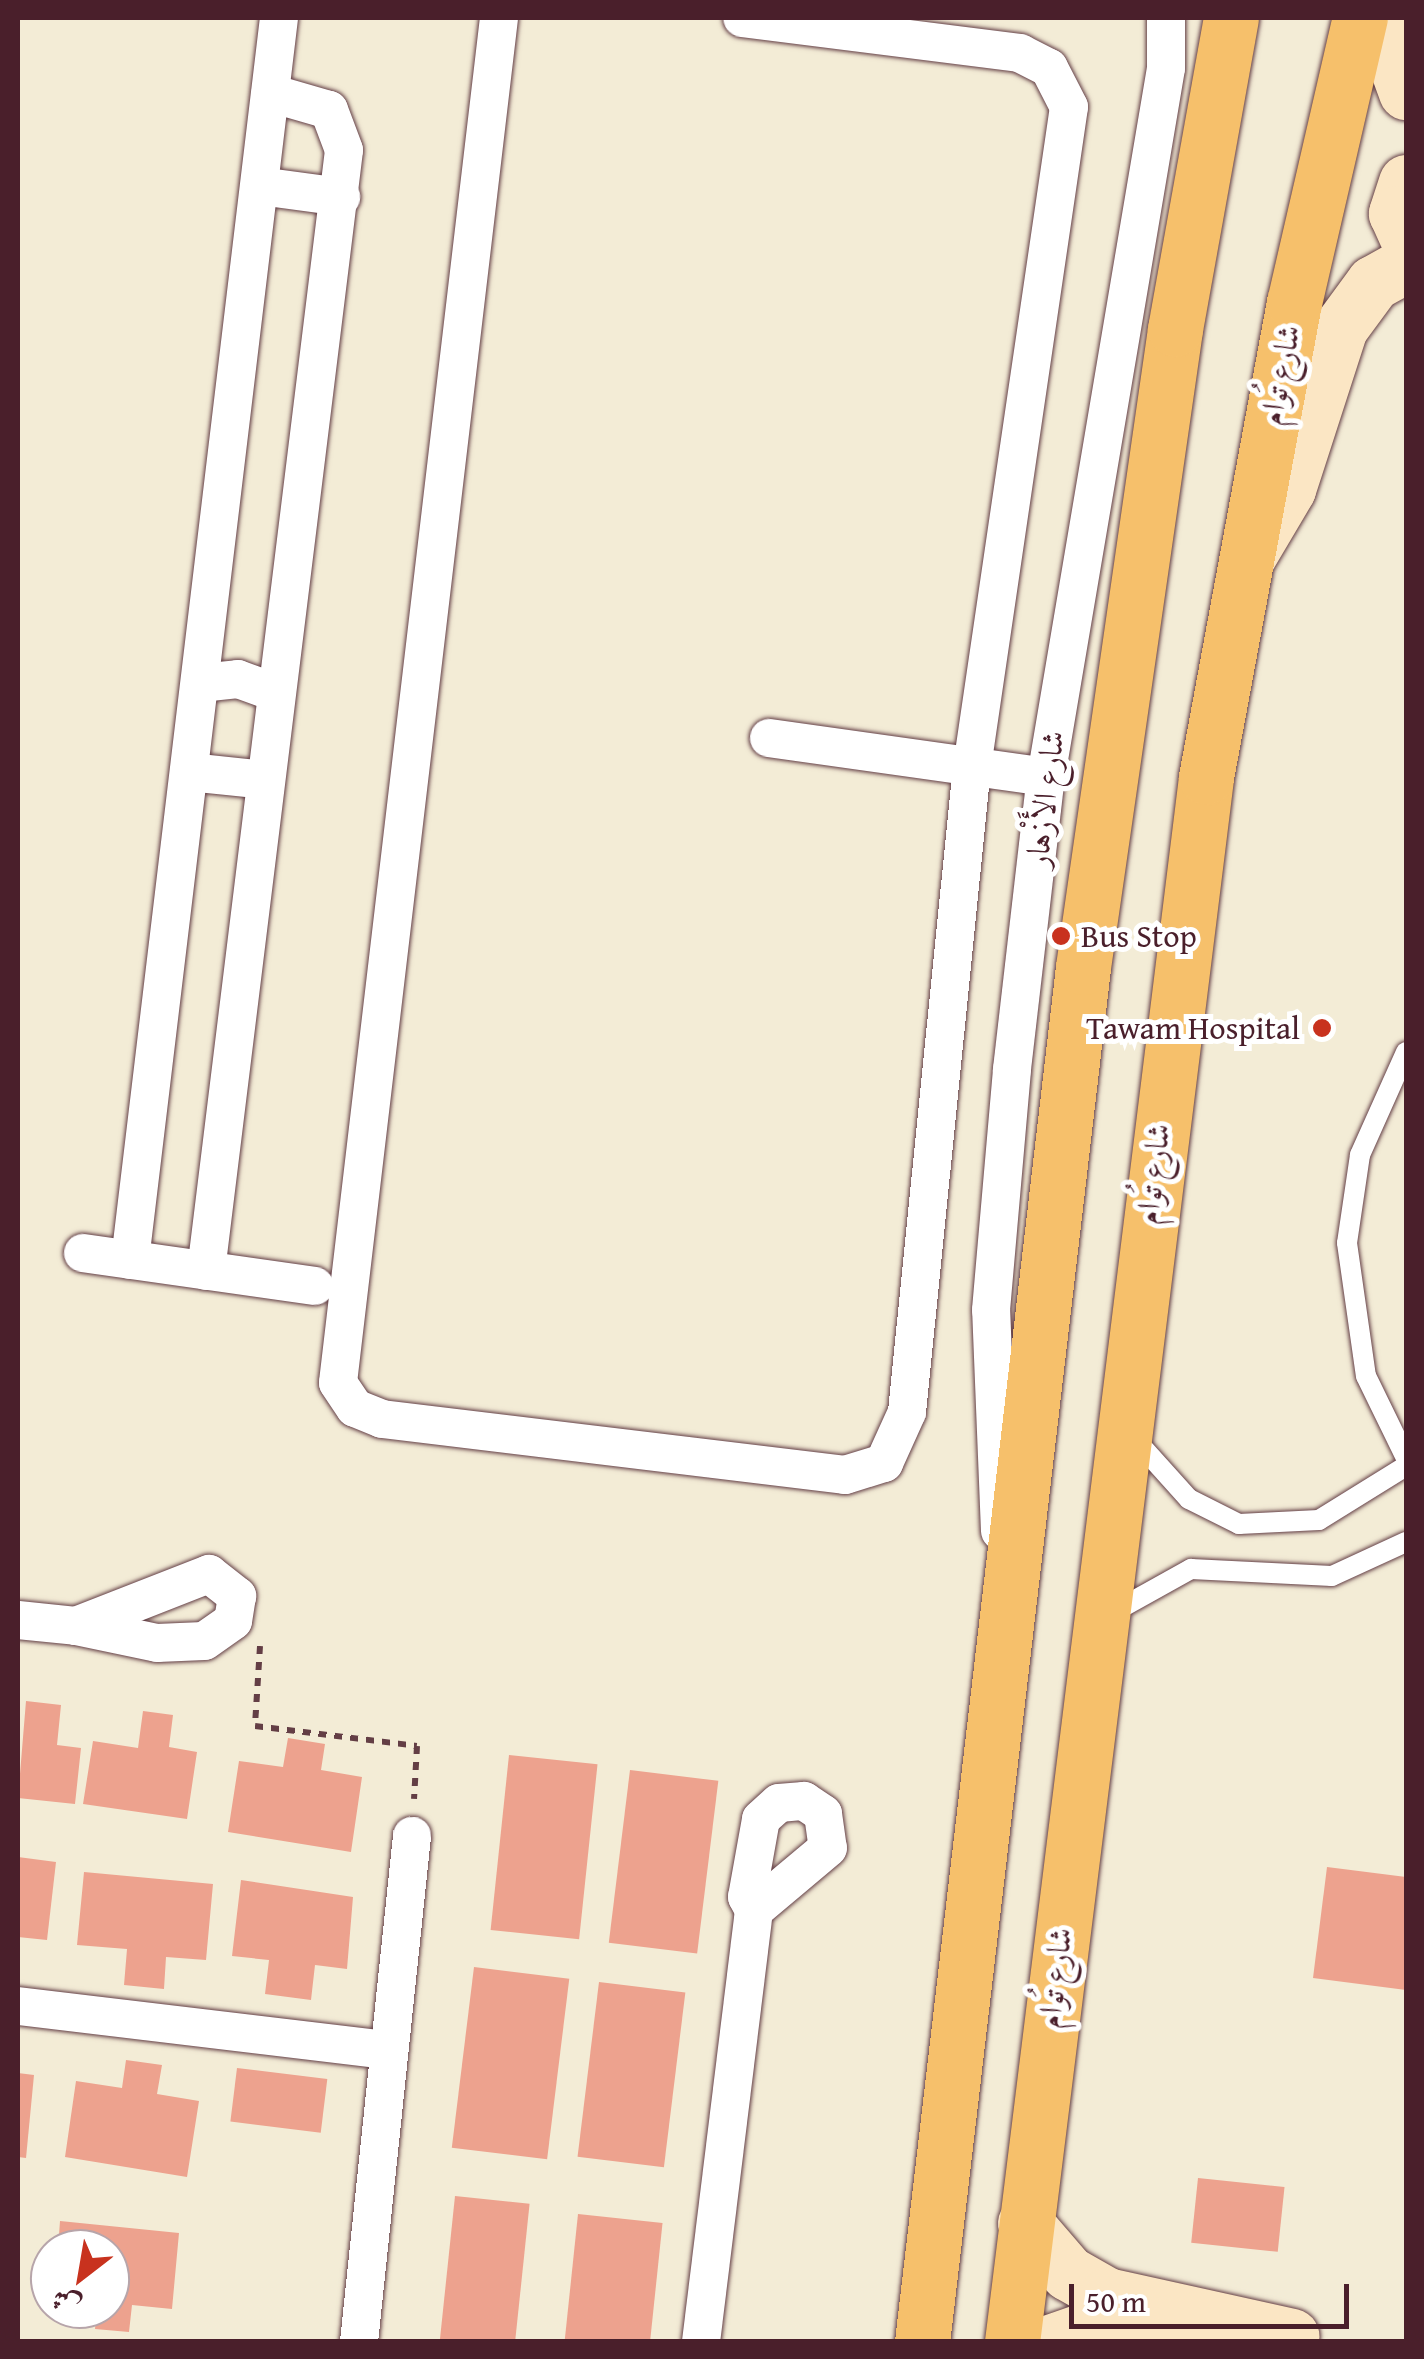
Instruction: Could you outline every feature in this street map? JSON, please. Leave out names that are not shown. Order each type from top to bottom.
[{"type":"main road","points":[[922,2342],[1008,1587],[1123,677],[1231,18]]},
{"type":"main road","name":"شارع تُوام","points":[[1012,2342],[1126,1427],[1175,990],[1242,566],[1360,18]]},
{"type":"street","points":[[130,1260],[280,18]]},
{"type":"street","points":[[499,18],[339,1350],[344,1398],[382,1420],[845,1475],[884,1463],[907,1412],[972,767],[1066,92],[1049,68],[1020,52],[742,18]]},
{"type":"street","name":"شارع الأَزْهار","points":[[1008,1587],[992,1448],[991,1310],[1046,777],[1166,68],[1166,18]]},
{"type":"street","points":[[1380,18],[1406,92]]},
{"type":"street","points":[[206,1271],[274,692],[340,197],[337,122],[316,102],[270,93]]},
{"type":"street","points":[[1406,182],[1396,213],[1406,235]]},
{"type":"street","points":[[260,186],[340,197]]},
{"type":"street","points":[[1242,566],[1288,489],[1340,328],[1374,282],[1406,265]]},
{"type":"street","points":[[200,683],[238,678],[274,692]]},
{"type":"street","points":[[769,738],[1046,777]]},
{"type":"street","points":[[189,772],[265,780]]},
{"type":"street","points":[[83,1253],[315,1286]]},
{"type":"street","points":[[18,1620],[183,1644],[233,1621],[233,1585],[208,1574],[76,1626]]},
{"type":"street","points":[[359,2342],[412,1836]]},
{"type":"street","points":[[700,2342],[754,1910]]},
{"type":"street","points":[[18,2006],[387,2050]]},
{"type":"street","points":[[1025,2222],[1068,2274],[1107,2295],[1315,2339]]},
{"type":"street","points":[[1050,2342],[1107,2322],[1315,2339]]},
{"type":"lane","points":[[1406,1052],[1360,1154],[1347,1243],[1362,1362],[1406,1458]]},
{"type":"lane","points":[[1126,1427],[1189,1499],[1239,1524],[1319,1520],[1406,1466]]},
{"type":"lane","points":[[1100,1621],[1191,1569],[1332,1576],[1406,1542]]},
{"type":"path","points":[[233,1621],[252,1625],[261,1641],[255,1726],[417,1746],[412,1836]]},
{"type":"building","points":[[26,1701],[61,1705],[57,1745],[81,1748],[75,1804],[18,1798]]},
{"type":"building","points":[[143,1711],[173,1715],[169,1747],[197,1752],[187,1819],[83,1804],[93,1741],[138,1748]]},
{"type":"building","points":[[288,1738],[325,1744],[321,1770],[362,1777],[351,1852],[228,1832],[239,1761],[283,1767]]},
{"type":"building","points":[[509,1755],[598,1764],[579,1939],[491,1930]]},
{"type":"building","points":[[630,1770],[718,1781],[697,1954],[609,1943]]},
{"type":"building","points":[[18,1857],[56,1862],[47,1940],[18,1937]]},
{"type":"building","points":[[1327,1867],[1406,1877],[1406,1990],[1313,1978]]},
{"type":"building","points":[[84,1872],[213,1884],[206,1960],[166,1957],[164,1989],[124,1985],[127,1949],[77,1945]]},
{"type":"building","points":[[241,1880],[353,1897],[347,1969],[315,1965],[311,2000],[265,1994],[269,1960],[232,1956]]},
{"type":"building","points":[[474,1967],[569,1979],[547,2159],[452,2148]]},
{"type":"building","points":[[599,1982],[685,1993],[664,2167],[578,2157]]},
{"type":"building","points":[[126,2060],[162,2065],[157,2094],[199,2101],[187,2177],[65,2157],[76,2081],[122,2088]]},
{"type":"building","points":[[237,2068],[327,2079],[321,2133],[230,2122]]},
{"type":"building","points":[[18,2073],[34,2075],[26,2158],[18,2157]]},
{"type":"building","points":[[1198,2178],[1285,2187],[1278,2252],[1191,2243]]},
{"type":"building","points":[[455,2196],[530,2204],[515,2342],[440,2342]]},
{"type":"building","points":[[578,2214],[663,2223],[650,2342],[565,2342]]},
{"type":"building","points":[[60,2221],[179,2233],[172,2309],[132,2305],[130,2323],[130,2229],[59,2229]]},
{"type":"place","name":"Bus Stop","points":[[1061,936]]},
{"type":"place","name":"Tawam Hospital","points":[[1322,1028]]}]
